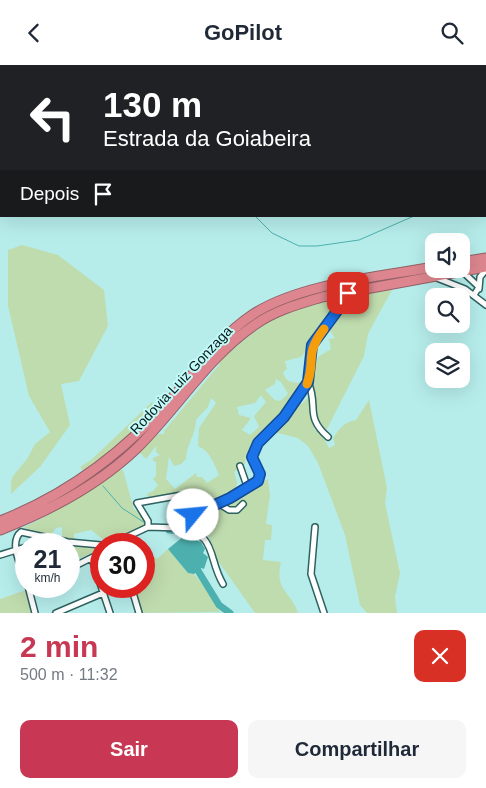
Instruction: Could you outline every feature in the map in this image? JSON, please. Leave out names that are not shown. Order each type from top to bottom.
[{"type":"highway","name":"Rodovia Luiz Gonzaga","points":[[470,264],[486,258]]},
{"type":"highway","name":"Rodovia Luiz Gonzaga","points":[[470,267],[486,268]]},
{"type":"highway","name":"Rodovia Luiz Gonzaga","points":[[0,521],[49,498],[112,457],[156,416],[214,348],[252,315],[293,295],[313,290],[425,273]]},
{"type":"highway","name":"Rodovia Luiz Gonzaga","points":[[0,530],[20,527],[118,464],[167,417],[228,346],[257,323],[296,304],[425,274]]},
{"type":"street","points":[[480,299],[480,277],[486,268]]},
{"type":"street","points":[[470,276],[479,287]]},
{"type":"street","points":[[443,278],[474,295],[486,305]]},
{"type":"street","points":[[474,295],[479,287]]},
{"type":"street","points":[[328,437],[317,427],[312,416],[312,393],[308,382],[312,345],[348,293]]},
{"type":"street","points":[[178,528],[189,516],[200,514],[230,498],[247,486],[256,483],[259,471],[252,457],[255,447],[284,417],[308,382]]},
{"type":"street","points":[[240,466],[247,486]]},
{"type":"street","points":[[148,527],[148,521],[137,503],[182,495]]},
{"type":"street","points":[[218,503],[229,511],[237,509],[243,504]]},
{"type":"street","points":[[18,533],[20,527],[39,533]]},
{"type":"street","points":[[135,533],[148,527],[192,530],[204,538],[211,547],[217,574],[223,584]]},
{"type":"street","points":[[315,527],[312,580],[324,613]]},
{"type":"street","points":[[0,555],[15,551]]},
{"type":"street","points":[[31,598],[35,613]]},
{"type":"street","points":[[56,613],[90,598]]},
{"type":"street","points":[[105,598],[110,613]]},
{"type":"street","points":[[135,598],[139,613]]},
{"type":"street","points":[[68,607],[71,613]]},
{"type":"green space","points":[[22,245],[58,255],[104,290],[108,326],[79,381],[61,384],[70,425],[40,467],[11,494],[13,476],[27,459],[35,444],[50,432],[29,396],[8,306],[8,250]]},
{"type":"green space","points":[[393,288],[368,334],[364,356],[326,431],[315,423],[314,390],[310,382],[318,357],[331,349],[329,339],[335,338],[328,328],[349,296]]},
{"type":"green space","points":[[334,300],[338,304],[316,332],[308,349],[301,357],[285,361],[287,369],[283,372],[287,380],[300,383],[302,386],[301,390],[252,452],[249,455],[246,454],[245,464],[234,472],[237,482],[236,492],[202,507],[186,503],[187,497],[183,494],[148,500],[147,494],[158,485],[153,479],[156,476],[156,462],[153,461],[153,458],[160,455],[156,452],[156,446],[146,459],[139,452],[158,434],[164,434],[164,431],[219,365],[219,362],[244,340],[271,320],[301,306]],"holes":[[[276,379],[281,382],[288,394],[280,401],[275,400],[265,390],[275,384]],[[261,395],[266,402],[254,416],[259,427],[250,435],[242,430],[251,418],[239,415],[237,407],[255,403]],[[211,398],[216,403],[199,428],[198,446],[209,454],[219,475],[207,483],[202,477],[197,477],[196,473],[175,489],[166,479],[169,457],[174,466],[181,464],[186,459],[195,430],[196,420],[208,407]]]},
{"type":"green space","points":[[311,394],[314,429],[322,435],[329,448],[335,445],[333,438],[340,428],[348,422],[356,420],[369,400],[387,488],[385,503],[400,573],[395,597],[397,613],[367,613],[360,605],[345,535],[318,463],[308,446],[298,438],[274,432],[299,402],[302,404]]},
{"type":"green space","points":[[152,402],[158,408],[116,448],[84,472],[80,467],[91,460]]},
{"type":"green space","points":[[119,470],[123,470],[134,510],[140,512],[147,524],[130,533],[95,533],[91,530],[78,533],[62,533],[62,527],[56,528],[52,533],[43,533],[23,528],[70,503]]},
{"type":"green space","points":[[268,479],[270,496],[266,524],[272,525],[271,540],[265,540],[263,560],[281,562],[279,572],[282,585],[298,613],[255,613],[218,561],[200,513],[241,499],[245,491]]},
{"type":"green space","points":[[80,545],[90,545],[90,554],[80,558]]},
{"type":"green space","points":[[168,549],[188,573],[194,574],[198,578],[220,612],[141,613],[136,598],[155,598],[155,558],[157,559]]},
{"type":"green space","points":[[15,594],[15,598],[28,598],[32,613],[0,613],[0,599]]},
{"type":"water","points":[[184,536],[201,542],[205,549],[203,553],[208,557],[204,569],[201,568],[194,574],[188,573],[168,549]]},
{"type":"waterway","points":[[256,217],[272,233],[299,246],[317,246],[359,240],[412,217]]},
{"type":"waterway","points":[[103,486],[122,508],[145,523]]},
{"type":"waterway","points":[[169,530],[184,531],[186,545]]},
{"type":"waterway","points":[[194,564],[219,605],[230,613]]},
{"type":"slow traffic","points":[[307,384],[310,351],[315,340],[324,329]]},
{"type":"route","points":[[193,515],[206,511],[214,504],[230,498],[258,481],[260,474],[253,462],[253,451],[258,443],[297,401],[308,382],[312,345],[348,293]]}]
